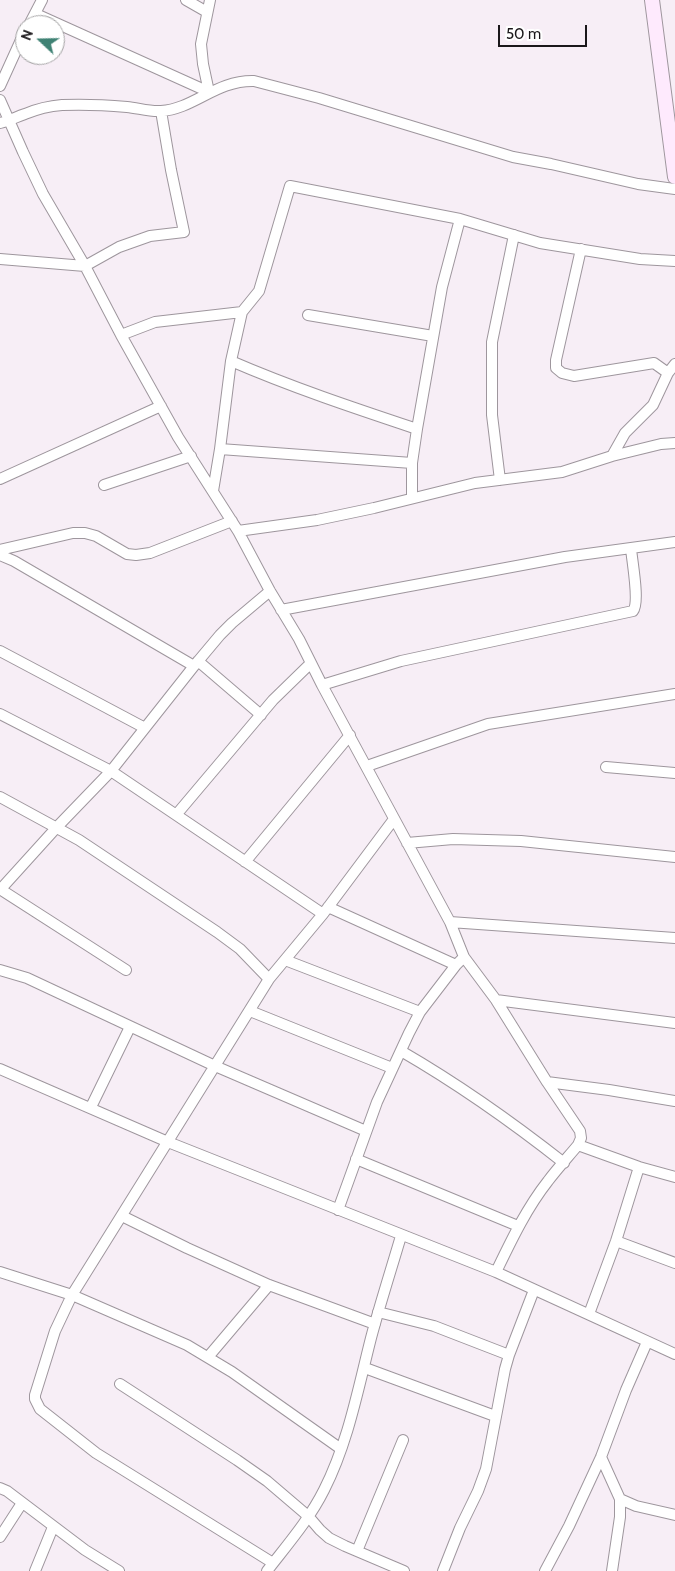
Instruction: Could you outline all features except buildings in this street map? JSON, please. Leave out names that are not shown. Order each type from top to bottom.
[{"type":"street","points":[[42,0],[36,14],[209,92]]},
{"type":"street","points":[[186,0],[207,12]]},
{"type":"street","points":[[209,92],[201,44],[210,0]]},
{"type":"street","points":[[652,0],[675,177]]},
{"type":"street","points":[[0,86],[15,52]]},
{"type":"street","points":[[5,122],[32,111],[61,105],[108,105],[161,111],[183,105],[231,83],[243,81],[267,84],[513,157],[638,184],[675,189]]},
{"type":"street","points":[[0,100],[5,122],[43,194],[85,266],[161,406],[238,531],[270,592],[299,639],[406,843],[450,922],[464,957],[496,1000],[580,1131],[581,1138],[578,1145],[548,1180],[518,1226],[496,1272]]},
{"type":"street","points":[[0,259],[85,266],[119,247],[150,236],[184,232],[161,111]]},
{"type":"street","points":[[213,490],[231,361],[242,312],[259,291],[290,186],[460,219],[540,242],[640,259],[675,261]]},
{"type":"street","points":[[412,498],[412,463],[417,428],[447,265],[460,219]]},
{"type":"street","points":[[500,480],[492,415],[492,342],[514,235]]},
{"type":"street","points":[[581,249],[556,360],[556,368],[562,373],[574,376],[654,363],[668,373]]},
{"type":"street","points":[[121,335],[155,322],[242,312]]},
{"type":"street","points":[[308,315],[433,336]]},
{"type":"street","points":[[231,361],[260,374],[417,428]]},
{"type":"street","points":[[612,456],[625,433],[653,405],[668,373],[675,364]]},
{"type":"street","points":[[0,479],[161,406]]},
{"type":"street","points":[[238,531],[318,520],[475,484],[562,472],[612,456],[661,444],[675,443]]},
{"type":"street","points":[[220,449],[412,463]]},
{"type":"street","points":[[104,485],[191,456]]},
{"type":"street","points":[[0,550],[73,533],[85,533],[96,536],[127,554],[136,555],[150,553],[232,522]]},
{"type":"street","points":[[281,610],[565,557],[675,542]]},
{"type":"street","points":[[322,685],[401,661],[633,611],[636,598],[631,548]]},
{"type":"street","points":[[0,555],[14,561],[196,663],[260,715]]},
{"type":"street","points":[[126,970],[0,890],[57,827],[111,772],[196,663],[232,623],[270,592]]},
{"type":"street","points":[[0,651],[145,728]]},
{"type":"street","points":[[176,815],[260,715],[311,663]]},
{"type":"street","points":[[367,766],[488,724],[675,694]]},
{"type":"street","points":[[0,714],[111,772],[245,862],[326,910],[456,965]]},
{"type":"street","points":[[245,862],[350,735]]},
{"type":"street","points":[[606,766],[675,773]]},
{"type":"street","points":[[0,797],[57,827],[100,853],[217,932],[240,949],[269,979]]},
{"type":"street","points":[[394,818],[326,910],[269,979],[72,1295],[55,1331],[35,1400],[40,1409],[96,1453],[270,1567],[308,1516],[325,1488],[341,1449],[365,1368],[378,1312],[401,1236]]},
{"type":"street","points":[[406,843],[453,839],[521,841],[675,857]]},
{"type":"street","points":[[450,922],[675,938]]},
{"type":"street","points":[[338,1210],[366,1131],[392,1068],[420,1012],[464,957]]},
{"type":"street","points":[[284,960],[420,1012]]},
{"type":"street","points":[[0,970],[27,978],[215,1066],[366,1131]]},
{"type":"street","points":[[496,1000],[675,1023]]},
{"type":"street","points":[[250,1011],[392,1068]]},
{"type":"street","points":[[91,1107],[130,1027]]},
{"type":"street","points":[[401,1051],[455,1083],[564,1162]]},
{"type":"street","points":[[0,1069],[168,1142],[401,1236],[496,1272],[675,1354]]},
{"type":"street","points":[[547,1082],[675,1101]]},
{"type":"street","points":[[578,1145],[639,1167],[675,1177]]},
{"type":"street","points":[[356,1159],[518,1226]]},
{"type":"street","points":[[589,1314],[616,1241],[639,1167]]},
{"type":"street","points":[[122,1216],[268,1285],[375,1324]]},
{"type":"street","points":[[616,1241],[675,1263]]},
{"type":"street","points":[[0,1272],[72,1295],[187,1345],[265,1395],[341,1449]]},
{"type":"street","points":[[208,1357],[268,1285]]},
{"type":"street","points":[[443,1571],[486,1469],[495,1416],[509,1355],[534,1290]]},
{"type":"street","points":[[378,1312],[434,1326],[509,1355]]},
{"type":"street","points":[[545,1571],[601,1456],[626,1390],[647,1342]]},
{"type":"street","points":[[365,1368],[495,1416]]},
{"type":"street","points":[[120,1384],[237,1460],[282,1492],[329,1538],[357,1552],[404,1571]]},
{"type":"street","points":[[357,1552],[403,1440]]},
{"type":"street","points":[[601,1456],[620,1499],[620,1517],[612,1571]]},
{"type":"street","points":[[0,1488],[85,1550],[119,1571]]},
{"type":"street","points":[[620,1499],[636,1506],[675,1515]]},
{"type":"street","points":[[0,1537],[22,1503]]},
{"type":"street","points":[[35,1571],[53,1527]]}]
